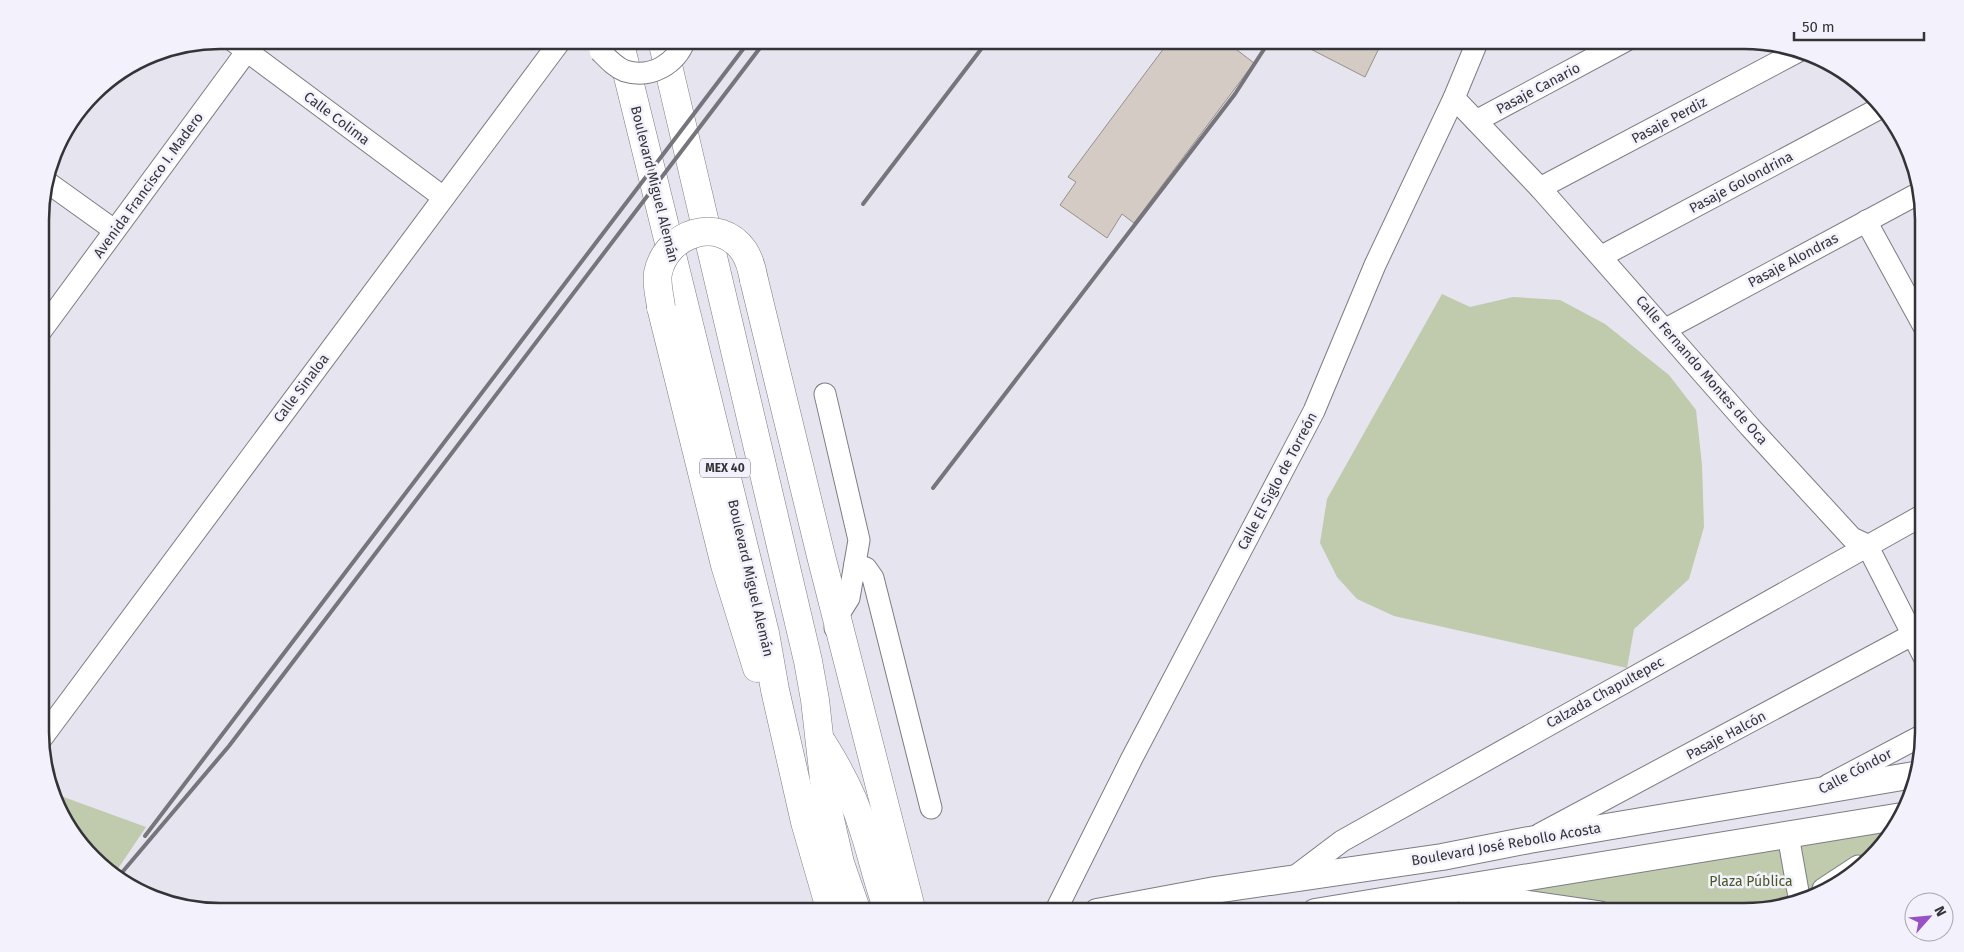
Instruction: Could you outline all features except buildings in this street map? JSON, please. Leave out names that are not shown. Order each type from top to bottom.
[{"type":"highway","name":"Boulevard Miguel Alemán","points":[[606,49],[756,594],[788,751],[827,903]]},
{"type":"highway","name":"MEX 40","points":[[664,49],[808,660],[819,738],[822,776],[832,835],[854,903]]},
{"type":"highway","points":[[788,751],[755,661],[725,565],[662,308],[657,275],[662,259],[671,246],[684,236],[700,232],[716,233],[731,239],[743,250],[751,264],[905,903]]},
{"type":"highway","points":[[784,560],[837,617]]},
{"type":"highway","points":[[756,594],[783,661],[819,738],[836,764],[850,792],[865,832],[878,882],[900,903]]},
{"type":"main road","name":"Boulevard José Rebollo Acosta","points":[[1187,903],[1293,878],[1442,857],[1529,840],[1909,776]]},
{"type":"main road","points":[[1407,903],[1450,891],[1560,870],[1892,818]]},
{"type":"street","name":"Avenida Francisco I. Madero","points":[[49,320],[241,49]]},
{"type":"street","name":"Calle Colima","points":[[250,49],[442,197]]},
{"type":"street","name":"Calle Sinaloa","points":[[49,729],[442,197],[554,49]]},
{"type":"street","points":[[607,49],[613,64],[624,70],[637,73],[651,72],[663,67],[674,60],[682,49]]},
{"type":"street","name":"Calle El Siglo de Torreón","points":[[1060,903],[1131,760],[1314,411],[1375,265],[1454,98],[1474,49]]},
{"type":"street","name":"Pasaje Canario","points":[[1476,121],[1610,49]]},
{"type":"street","name":"Pasaje Perdiz","points":[[1540,188],[1790,55]]},
{"type":"street","name":"Calle Fernando Montes de Oca","points":[[1454,98],[1602,256],[1750,427],[1852,538],[1867,545]]},
{"type":"street","name":"Pasaje Golondrina","points":[[1602,256],[1875,111]]},
{"type":"street","points":[[53,186],[114,230]]},
{"type":"street","name":"Pasaje Alondras","points":[[1666,329],[1914,196]]},
{"type":"street","points":[[1866,221],[1915,304]]},
{"type":"street","points":[[825,394],[859,540],[849,598],[837,617],[834,647],[835,660],[872,804],[878,848],[878,882]]},
{"type":"street","name":"Calzada Chapultepec","points":[[1293,878],[1342,840],[1915,519]]},
{"type":"street","points":[[1867,545],[1915,627]]},
{"type":"street","points":[[855,564],[866,568],[873,578],[931,808]]},
{"type":"street","name":"Pasaje Halcón","points":[[1529,840],[1915,634]]},
{"type":"street","name":"Calle Cóndor","points":[[1813,793],[1915,739]]},
{"type":"street","points":[[1788,835],[1799,894]]},
{"type":"street","points":[[1450,891],[1536,903]]},
{"type":"green space","points":[[1442,294],[1470,307],[1513,297],[1560,300],[1605,324],[1669,375],[1696,410],[1702,465],[1704,527],[1689,579],[1634,629],[1627,668],[1394,616],[1357,599],[1337,577],[1320,543],[1327,499]]},
{"type":"green space","points":[[61,796],[146,827],[118,869],[99,853],[84,836],[72,818]]},
{"type":"green space","name":"Plaza Pública","points":[[1885,829],[1865,853],[1854,863],[1816,888],[1778,900],[1756,903],[1613,903],[1487,891]]},
{"type":"railway","points":[[145,836],[743,49]]},
{"type":"railway","points":[[122,872],[229,746],[759,49]]},
{"type":"railway","points":[[863,204],[981,49]]},
{"type":"railway","points":[[933,488],[1235,94],[1264,49]]}]
